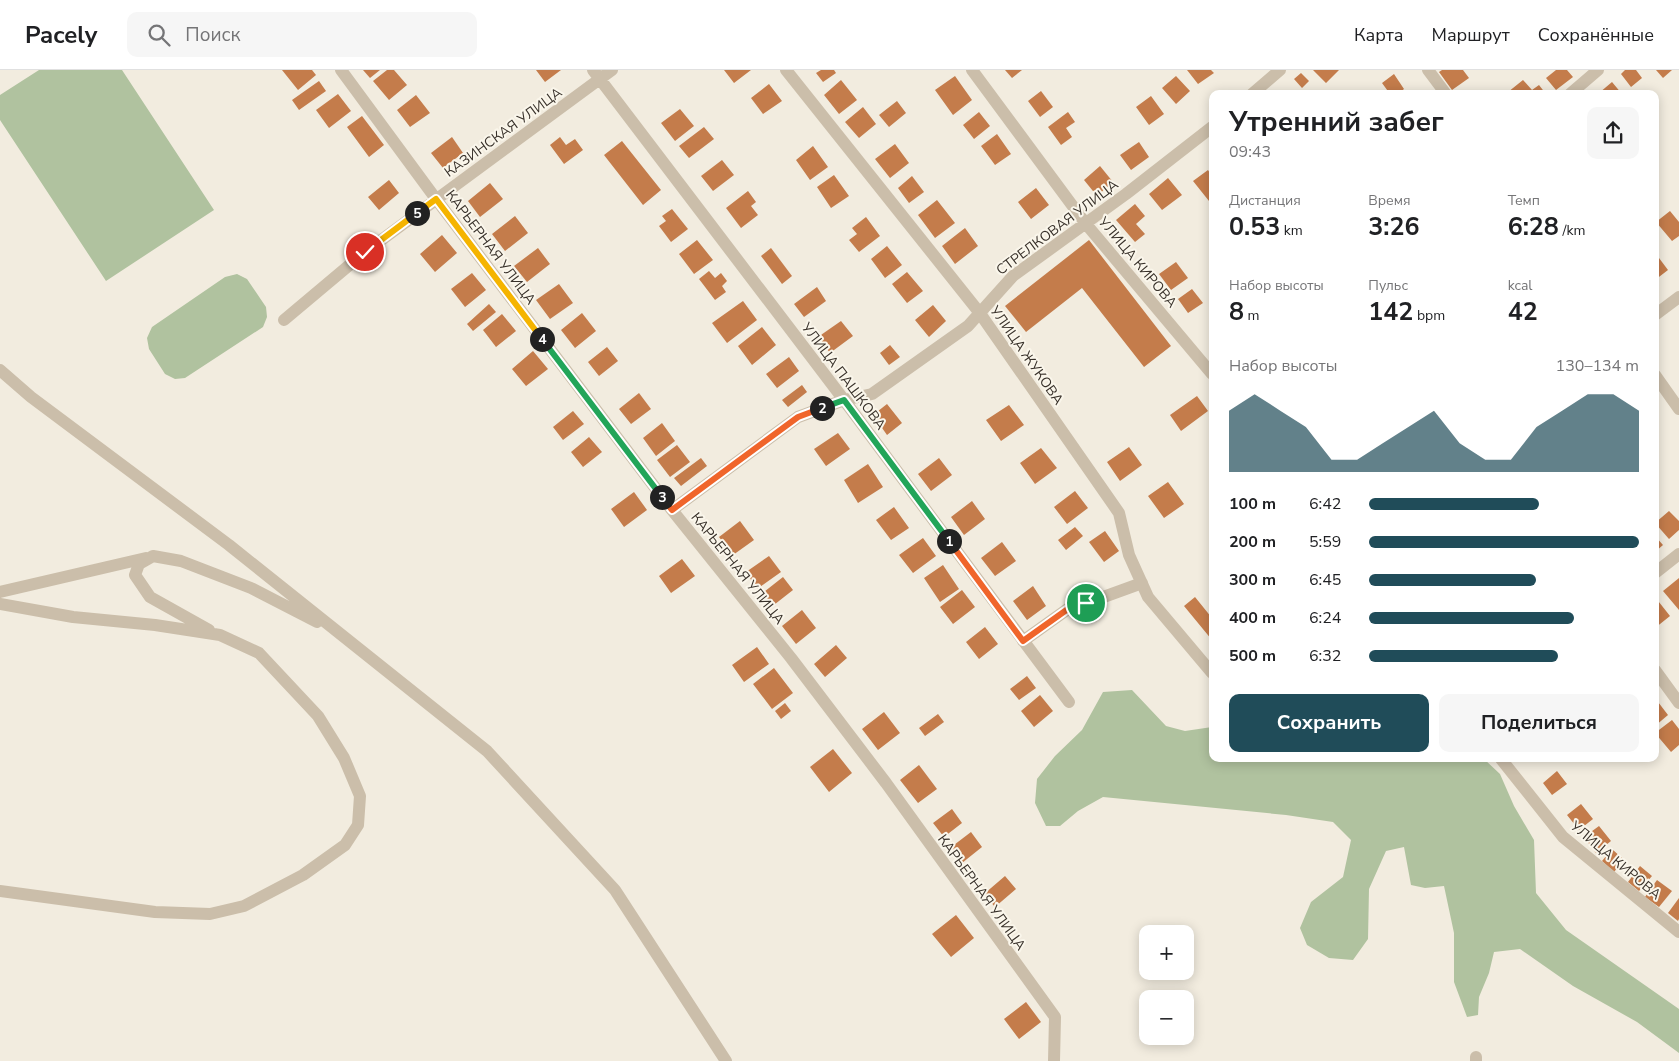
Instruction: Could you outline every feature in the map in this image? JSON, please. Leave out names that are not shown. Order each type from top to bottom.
[{"type":"street","name":"КАРЬЕРНАЯ УЛИЦА","points":[[341,70],[436,199],[672,510],[791,658],[886,783],[1055,1017],[1054,1061]]},
{"type":"street","name":"КАЗИНСКАЯ УЛИЦА","points":[[284,320],[365,252],[597,75],[612,70]]},
{"type":"street","name":"УЛИЦА ЖУКОВА","points":[[786,70],[979,312],[1119,513],[1129,555],[1148,597],[1209,669]]},
{"type":"street","name":"УЛИЦА КИРОВА","points":[[972,70],[1086,224],[1209,370]]},
{"type":"street","points":[[1257,90],[1280,70]]},
{"type":"street","points":[[1428,70],[1443,90]]},
{"type":"street","points":[[1575,90],[1598,70]]},
{"type":"street","name":"УЛИЦА ПАШКОВА","points":[[597,75],[844,400],[1069,702]]},
{"type":"street","name":"СТРЕЛКОВАЯ УЛИЦА","points":[[672,510],[798,417],[844,400],[872,394],[968,326],[1013,276],[1086,224],[1209,129]]},
{"type":"street","points":[[1659,312],[1679,297]]},
{"type":"street","points":[[0,370],[31,397],[229,545],[487,752],[615,890],[726,1061]]},
{"type":"street","points":[[1659,381],[1679,409]]},
{"type":"street","points":[[1659,570],[1679,554]]},
{"type":"street","points":[[0,592],[153,556],[181,561],[219,574],[251,588],[342,635]]},
{"type":"street","points":[[0,891],[155,912],[210,914],[244,906],[303,875],[345,845],[358,826],[360,796],[344,758],[318,716],[259,653],[189,620],[150,596],[135,575],[139,564],[153,556]]},
{"type":"street","points":[[1023,641],[1072,606],[1086,603],[1142,583]]},
{"type":"street","points":[[0,604],[73,617],[155,625],[220,635]]},
{"type":"street","points":[[1659,676],[1679,703]]},
{"type":"street","name":"УЛИЦА КИРОВА","points":[[1503,762],[1563,837],[1679,932]]},
{"type":"green space","points":[[39,70],[122,70],[214,210],[106,281],[0,120],[0,95]]},
{"type":"green space","points":[[237,274],[247,279],[266,307],[267,317],[263,327],[185,378],[175,379],[165,374],[149,349],[147,338],[152,327],[225,277]]},
{"type":"green space","points":[[1132,690],[1166,726],[1185,731],[1209,727],[1209,762],[1487,762],[1500,774],[1514,806],[1534,840],[1536,893],[1566,930],[1679,1009],[1679,1053],[1637,1022],[1573,986],[1520,949],[1494,952],[1489,973],[1479,997],[1478,1015],[1467,1017],[1454,982],[1454,933],[1444,886],[1425,888],[1411,885],[1404,847],[1386,851],[1369,889],[1368,939],[1353,960],[1329,958],[1307,945],[1300,928],[1311,902],[1343,877],[1351,840],[1333,822],[1286,815],[1103,797],[1078,811],[1060,826],[1046,826],[1035,803],[1037,779],[1055,756],[1082,730],[1103,692]]},
{"type":"building","points":[[282,70],[312,70],[316,75],[298,90]]},
{"type":"building","points":[[363,70],[380,70],[370,78]]},
{"type":"building","points":[[387,70],[394,70],[407,85],[389,100],[373,81]]},
{"type":"building","points":[[536,70],[561,70],[545,82]]},
{"type":"building","points":[[724,70],[751,70],[734,83]]},
{"type":"building","points":[[821,70],[834,70],[836,73],[823,82],[816,73]]},
{"type":"building","points":[[1005,70],[1022,70],[1012,78]]},
{"type":"building","points":[[1187,70],[1211,70],[1214,73],[1198,84]]},
{"type":"building","points":[[1313,70],[1339,70],[1326,83]]},
{"type":"building","points":[[1442,70],[1463,70],[1469,78],[1452,90],[1439,72]]},
{"type":"building","points":[[1556,70],[1567,70],[1573,77],[1556,90],[1546,78]]},
{"type":"building","points":[[1625,70],[1636,70],[1642,78],[1631,87],[1621,74]]},
{"type":"building","points":[[1656,70],[1672,70],[1663,78]]},
{"type":"building","points":[[1301,73],[1309,81],[1302,88],[1294,79]]},
{"type":"building","points":[[1394,74],[1404,89],[1387,90],[1382,83]]},
{"type":"building","points":[[955,76],[972,100],[953,115],[935,90]]},
{"type":"building","points":[[1176,76],[1190,91],[1176,104],[1162,88]]},
{"type":"building","points":[[841,80],[857,100],[839,114],[824,95]]},
{"type":"building","points":[[1523,80],[1532,90],[1510,90]]},
{"type":"building","points":[[319,81],[326,91],[299,110],[292,100]]},
{"type":"building","points":[[1612,82],[1619,90],[1603,90]]},
{"type":"building","points":[[769,84],[782,101],[763,114],[751,98]]},
{"type":"building","points":[[1539,85],[1543,90],[1532,90]]},
{"type":"building","points":[[1041,91],[1053,107],[1040,117],[1028,101]]},
{"type":"building","points":[[338,94],[351,111],[329,128],[316,110]]},
{"type":"building","points":[[416,95],[430,113],[410,127],[397,110]]},
{"type":"building","points":[[1151,96],[1164,114],[1149,125],[1136,107]]},
{"type":"building","points":[[897,101],[906,113],[889,127],[879,115]]},
{"type":"building","points":[[863,107],[876,124],[859,138],[845,122]]},
{"type":"building","points":[[680,109],[694,126],[675,141],[661,123]]},
{"type":"building","points":[[979,112],[990,126],[974,139],[963,125]]},
{"type":"building","points":[[1068,112],[1075,122],[1066,128],[1072,137],[1061,145],[1048,127]]},
{"type":"building","points":[[362,116],[384,145],[369,157],[347,127]]},
{"type":"building","points":[[704,127],[714,139],[689,158],[679,146]]},
{"type":"building","points":[[997,134],[1011,154],[995,165],[981,146]]},
{"type":"building","points":[[452,137],[463,153],[443,168],[431,153]]},
{"type":"building","points":[[560,137],[566,145],[575,139],[583,150],[564,164],[550,145]]},
{"type":"building","points":[[622,141],[661,190],[643,205],[604,155]]},
{"type":"building","points":[[1139,142],[1149,157],[1131,170],[1120,155]]},
{"type":"building","points":[[895,144],[909,163],[890,178],[875,159]]},
{"type":"building","points":[[813,146],[828,167],[810,180],[796,160]]},
{"type":"building","points":[[722,160],[734,175],[713,191],[701,176]]},
{"type":"building","points":[[1100,166],[1113,182],[1097,196],[1084,180]]},
{"type":"building","points":[[1208,170],[1209,201],[1193,181]]},
{"type":"building","points":[[834,175],[849,196],[831,208],[817,187]]},
{"type":"building","points":[[912,176],[924,192],[909,203],[898,188]]},
{"type":"building","points":[[1168,178],[1182,195],[1162,210],[1149,194]]},
{"type":"building","points":[[389,180],[399,193],[379,210],[368,197]]},
{"type":"building","points":[[490,183],[503,199],[480,217],[468,201]]},
{"type":"building","points":[[1036,188],[1049,205],[1031,219],[1018,202]]},
{"type":"building","points":[[748,191],[756,202],[751,206],[758,215],[741,228],[726,208]]},
{"type":"building","points":[[937,200],[955,223],[935,238],[918,215]]},
{"type":"building","points":[[1135,204],[1145,216],[1136,224],[1145,234],[1135,242],[1116,220]]},
{"type":"building","points":[[672,209],[688,229],[671,242],[659,226],[666,221],[662,216]]},
{"type":"building","points":[[1670,211],[1679,222],[1679,236],[1672,241],[1659,226],[1659,220]]},
{"type":"building","points":[[515,216],[528,233],[505,251],[492,234]]},
{"type":"building","points":[[866,217],[880,236],[859,252],[849,240],[857,234],[852,228]]},
{"type":"building","points":[[965,228],[978,246],[955,264],[942,246]]},
{"type":"building","points":[[442,235],[457,253],[435,272],[420,254]]},
{"type":"building","points":[[697,240],[713,260],[694,274],[679,254]]},
{"type":"building","points":[[1089,240],[1171,346],[1144,367],[1082,288],[1026,332],[1005,306]]},
{"type":"building","points":[[887,246],[902,265],[885,278],[871,259]]},
{"type":"building","points":[[538,248],[550,264],[527,282],[514,266]]},
{"type":"building","points":[[771,248],[792,276],[782,284],[761,256]]},
{"type":"building","points":[[1659,258],[1668,270],[1659,277]]},
{"type":"building","points":[[1176,262],[1188,278],[1171,290],[1159,274]]},
{"type":"building","points":[[709,271],[715,278],[721,273],[727,281],[722,286],[726,292],[715,300],[699,279]]},
{"type":"building","points":[[907,272],[923,291],[907,303],[892,284]]},
{"type":"building","points":[[472,273],[486,290],[465,307],[451,289]]},
{"type":"building","points":[[559,284],[573,303],[550,319],[536,300]]},
{"type":"building","points":[[817,287],[826,301],[804,317],[794,304]]},
{"type":"building","points":[[1192,289],[1203,303],[1188,313],[1178,299]]},
{"type":"building","points":[[743,301],[757,320],[727,343],[712,323]]},
{"type":"building","points":[[489,304],[496,312],[473,331],[467,324]]},
{"type":"building","points":[[933,305],[946,321],[929,337],[915,320]]},
{"type":"building","points":[[582,313],[596,331],[575,348],[561,330]]},
{"type":"building","points":[[502,314],[516,331],[496,347],[483,330]]},
{"type":"building","points":[[841,321],[853,336],[830,353],[818,337]]},
{"type":"building","points":[[762,327],[776,345],[752,365],[738,346]]},
{"type":"building","points":[[890,345],[900,357],[889,365],[880,353]]},
{"type":"building","points":[[607,347],[618,361],[599,376],[588,362]]},
{"type":"building","points":[[533,351],[548,369],[526,386],[512,369]]},
{"type":"building","points":[[789,357],[799,371],[777,388],[766,374]]},
{"type":"building","points":[[802,385],[807,392],[788,407],[782,400]]},
{"type":"building","points":[[639,393],[651,409],[631,424],[619,409]]},
{"type":"building","points":[[1197,396],[1208,411],[1181,431],[1170,415]]},
{"type":"building","points":[[887,404],[902,423],[887,435],[873,415]]},
{"type":"building","points":[[1009,405],[1024,425],[1001,441],[986,420]]},
{"type":"building","points":[[573,411],[584,424],[563,440],[553,427]]},
{"type":"building","points":[[662,423],[675,441],[656,456],[643,438]]},
{"type":"building","points":[[838,433],[850,449],[826,466],[814,449]]},
{"type":"building","points":[[589,437],[602,452],[583,467],[571,452]]},
{"type":"building","points":[[677,445],[690,462],[670,477],[657,460]]},
{"type":"building","points":[[1129,447],[1142,465],[1120,481],[1107,462]]},
{"type":"building","points":[[1041,448],[1057,468],[1035,484],[1020,463]]},
{"type":"building","points":[[701,458],[707,466],[681,486],[674,478]]},
{"type":"building","points":[[939,458],[952,475],[931,491],[918,474]]},
{"type":"building","points":[[868,464],[883,487],[858,503],[844,480]]},
{"type":"building","points":[[1168,482],[1184,504],[1164,518],[1148,496]]},
{"type":"building","points":[[1075,491],[1088,508],[1067,524],[1054,507]]},
{"type":"building","points":[[634,492],[647,510],[624,527],[611,509]]},
{"type":"building","points":[[972,501],[985,519],[964,535],[951,517]]},
{"type":"building","points":[[894,507],[909,528],[891,540],[876,520]]},
{"type":"building","points":[[1669,511],[1679,521],[1679,530],[1669,539],[1659,528],[1659,520]]},
{"type":"building","points":[[740,521],[754,540],[733,555],[719,537]]},
{"type":"building","points":[[1075,527],[1083,536],[1066,550],[1058,540]]},
{"type":"building","points":[[1105,531],[1119,551],[1104,562],[1089,542]]},
{"type":"building","points":[[923,538],[936,556],[913,573],[899,555]]},
{"type":"building","points":[[1659,540],[1663,545],[1659,548]]},
{"type":"building","points":[[1002,542],[1016,561],[995,576],[981,558]]},
{"type":"building","points":[[769,556],[781,572],[757,589],[746,572]]},
{"type":"building","points":[[682,559],[695,576],[671,593],[659,576]]},
{"type":"building","points":[[943,565],[959,589],[940,602],[924,578]]},
{"type":"building","points":[[783,577],[793,590],[770,608],[760,595]]},
{"type":"building","points":[[1679,578],[1679,610],[1663,591]]},
{"type":"building","points":[[1033,586],[1046,606],[1027,620],[1013,601]]},
{"type":"building","points":[[962,590],[975,607],[953,624],[940,607]]},
{"type":"building","points":[[1195,597],[1209,614],[1209,636],[1184,606]]},
{"type":"building","points":[[1659,602],[1670,616],[1659,625]]},
{"type":"building","points":[[802,610],[816,628],[796,644],[782,626]]},
{"type":"building","points":[[985,627],[998,644],[979,659],[966,642]]},
{"type":"building","points":[[836,645],[847,658],[825,677],[814,664]]},
{"type":"building","points":[[757,647],[769,664],[744,682],[732,665]]},
{"type":"building","points":[[774,668],[793,693],[772,709],[753,684]]},
{"type":"building","points":[[1027,676],[1036,688],[1019,700],[1010,689]]},
{"type":"building","points":[[1040,695],[1053,711],[1034,727],[1021,711]]},
{"type":"building","points":[[785,703],[791,711],[781,719],[775,711]]},
{"type":"building","points":[[1659,703],[1668,715],[1659,723]]},
{"type":"building","points":[[884,712],[900,733],[878,750],[862,729]]},
{"type":"building","points":[[938,714],[944,722],[925,736],[919,728]]},
{"type":"building","points":[[1672,720],[1679,729],[1679,745],[1671,752],[1659,738],[1659,730]]},
{"type":"building","points":[[833,749],[852,773],[829,792],[810,767]]},
{"type":"building","points":[[919,765],[937,789],[918,803],[900,780]]},
{"type":"building","points":[[1557,771],[1567,784],[1552,795],[1543,783]]},
{"type":"building","points":[[1581,804],[1593,819],[1579,830],[1567,815]]},
{"type":"building","points":[[952,809],[962,823],[944,837],[933,823]]},
{"type":"building","points":[[1599,826],[1611,841],[1596,853],[1584,837]]},
{"type":"building","points":[[971,832],[982,847],[962,863],[950,848]]},
{"type":"building","points":[[1612,849],[1624,860],[1614,872],[1602,861]]},
{"type":"building","points":[[1640,866],[1652,876],[1639,891],[1628,882]]},
{"type":"building","points":[[1005,876],[1016,889],[995,907],[984,894]]},
{"type":"building","points":[[1657,880],[1672,891],[1659,907],[1645,897]]},
{"type":"building","points":[[1679,898],[1679,919],[1678,921],[1668,913]]},
{"type":"building","points":[[956,915],[974,938],[951,957],[932,934]]},
{"type":"building","points":[[1026,1002],[1041,1022],[1019,1039],[1004,1019]]},
{"type":"route","points":[[365,252],[436,199],[672,510],[798,417],[844,400],[1023,641],[1072,606],[1086,603]]}]
